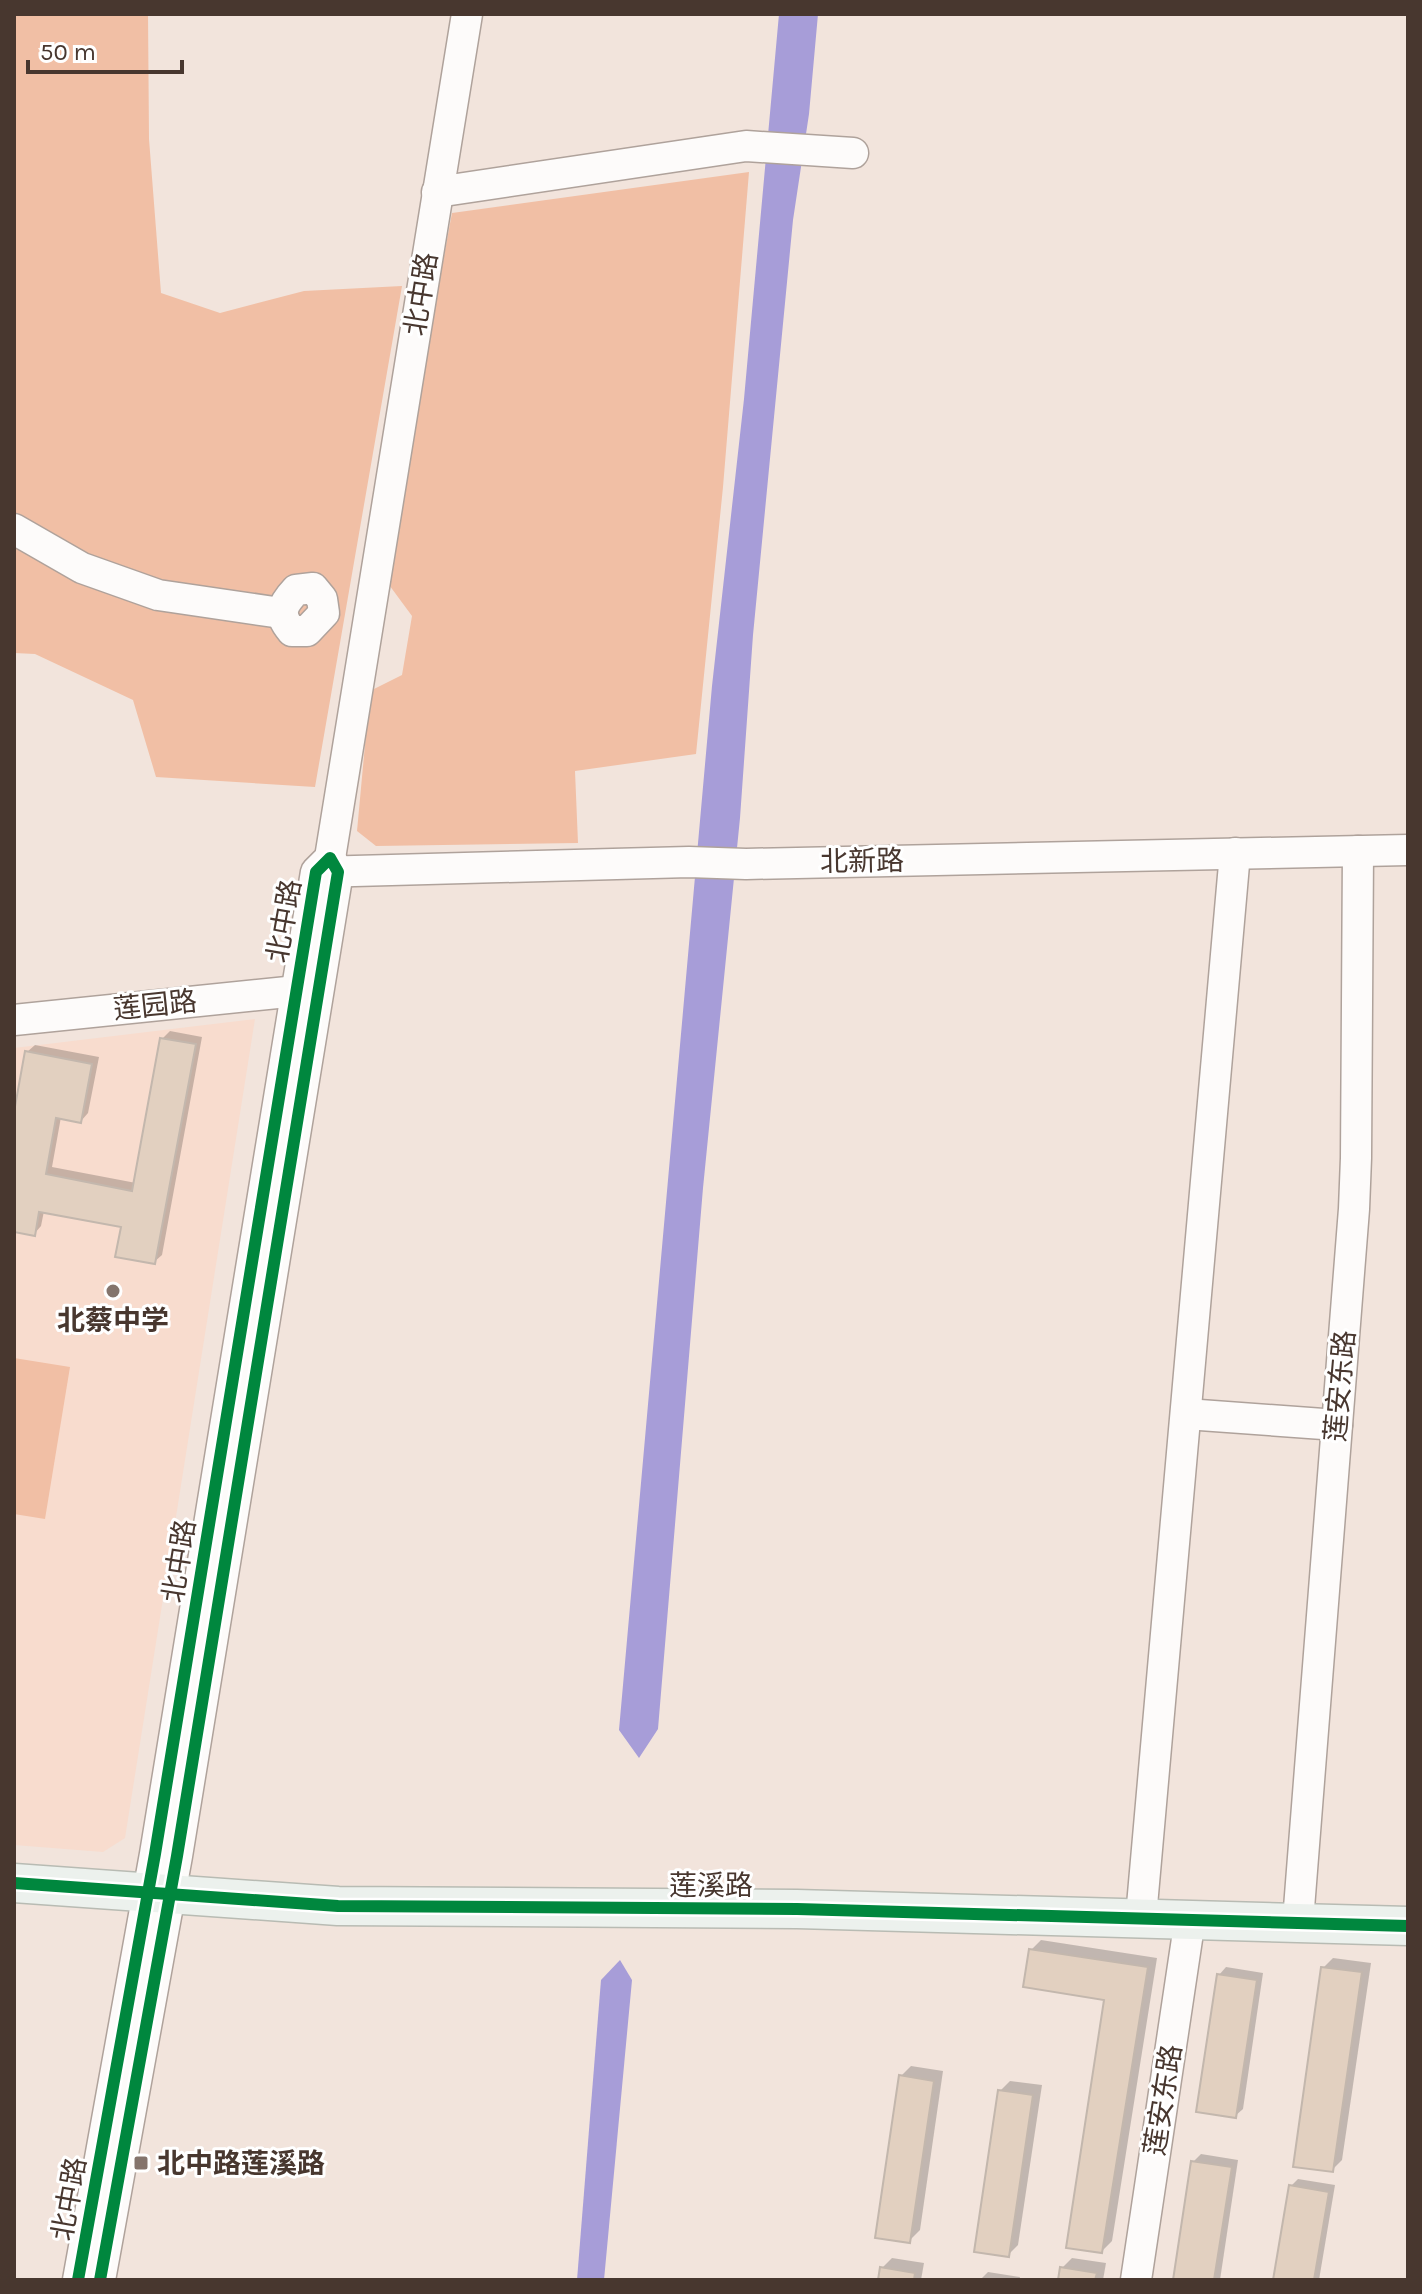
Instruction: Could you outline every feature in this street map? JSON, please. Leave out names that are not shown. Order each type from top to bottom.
[{"type":"main road","name":"莲溪路","points":[[14,1883],[338,1906],[797,1909],[1408,1926]]},
{"type":"street","name":"北中路","points":[[78,2280],[159,1894],[467,14]]},
{"type":"street","points":[[437,192],[762,145],[853,153]]},
{"type":"street","points":[[14,529],[82,568],[158,595],[281,613],[285,602],[296,590],[313,588],[322,599],[324,613],[368,621]]},
{"type":"street","name":"北新路","points":[[328,867],[689,862],[746,864],[1408,850]]},
{"type":"street","name":"莲安东路","points":[[1298,1921],[1356,1158],[1358,851]]},
{"type":"street","points":[[1141,1917],[1235,853]]},
{"type":"street","name":"北中路","points":[[100,2280],[297,991],[328,867]]},
{"type":"street","name":"莲园路","points":[[14,1020],[297,991]]},
{"type":"street","points":[[1186,1414],[1337,1425]]},
{"type":"street","name":"莲安东路","points":[[1136,2280],[1190,1919]]},
{"type":"shaded area","points":[[14,14],[148,14],[149,139],[161,293],[220,313],[304,291],[402,286],[315,787],[156,777],[133,700],[35,654],[14,653]]},
{"type":"shaded area","points":[[779,14],[818,14],[809,114],[793,220],[753,635],[740,818],[703,1188],[658,1729],[639,1758],[619,1730],[712,686],[744,399]]},
{"type":"shaded area","points":[[749,172],[723,487],[696,754],[575,771],[578,843],[376,846],[357,831],[370,691],[402,675],[412,616],[384,578],[452,213]]},
{"type":"shaded area","name":"北蔡中学","points":[[255,1019],[125,1838],[103,1852],[14,1845],[14,1048]]},
{"type":"shaded area","points":[[14,1358],[70,1367],[45,1519],[14,1514]]},
{"type":"shaded area","points":[[620,1960],[632,1980],[604,2280],[577,2280],[601,1980]]},
{"type":"building","points":[[160,1038],[196,1044],[155,1264],[115,1257],[121,1227],[39,1212],[35,1236],[14,1232],[14,1112],[25,1051],[92,1064],[81,1123],[56,1118],[46,1174],[132,1191]]},
{"type":"building","points":[[1029,1949],[1148,1967],[1102,2253],[1066,2248],[1104,2000],[1023,1987]]},
{"type":"building","points":[[1321,1967],[1362,1972],[1333,2172],[1293,2167]]},
{"type":"building","points":[[1217,1974],[1257,1980],[1236,2118],[1196,2112]]},
{"type":"building","points":[[899,2075],[934,2081],[910,2243],[875,2238]]},
{"type":"building","points":[[998,2090],[1033,2095],[1009,2257],[974,2252]]},
{"type":"building","points":[[1191,2161],[1232,2167],[1214,2280],[1173,2280]]},
{"type":"building","points":[[1289,2185],[1329,2192],[1314,2280],[1273,2280]]},
{"type":"building","points":[[880,2267],[915,2273],[914,2280],[878,2280]]},
{"type":"building","points":[[1060,2267],[1097,2273],[1095,2280],[1058,2280]]},
{"type":"cycle path","points":[[78,2280],[155,1854],[316,872],[330,858],[338,872],[177,1856],[100,2280]]},
{"type":"cycle path","points":[[14,1883],[338,1906],[797,1909],[1408,1926]]},
{"type":"place","name":"北蔡中学","points":[[113,1291]]},
{"type":"place","name":"北中路莲溪路","points":[[141,2163]]}]
